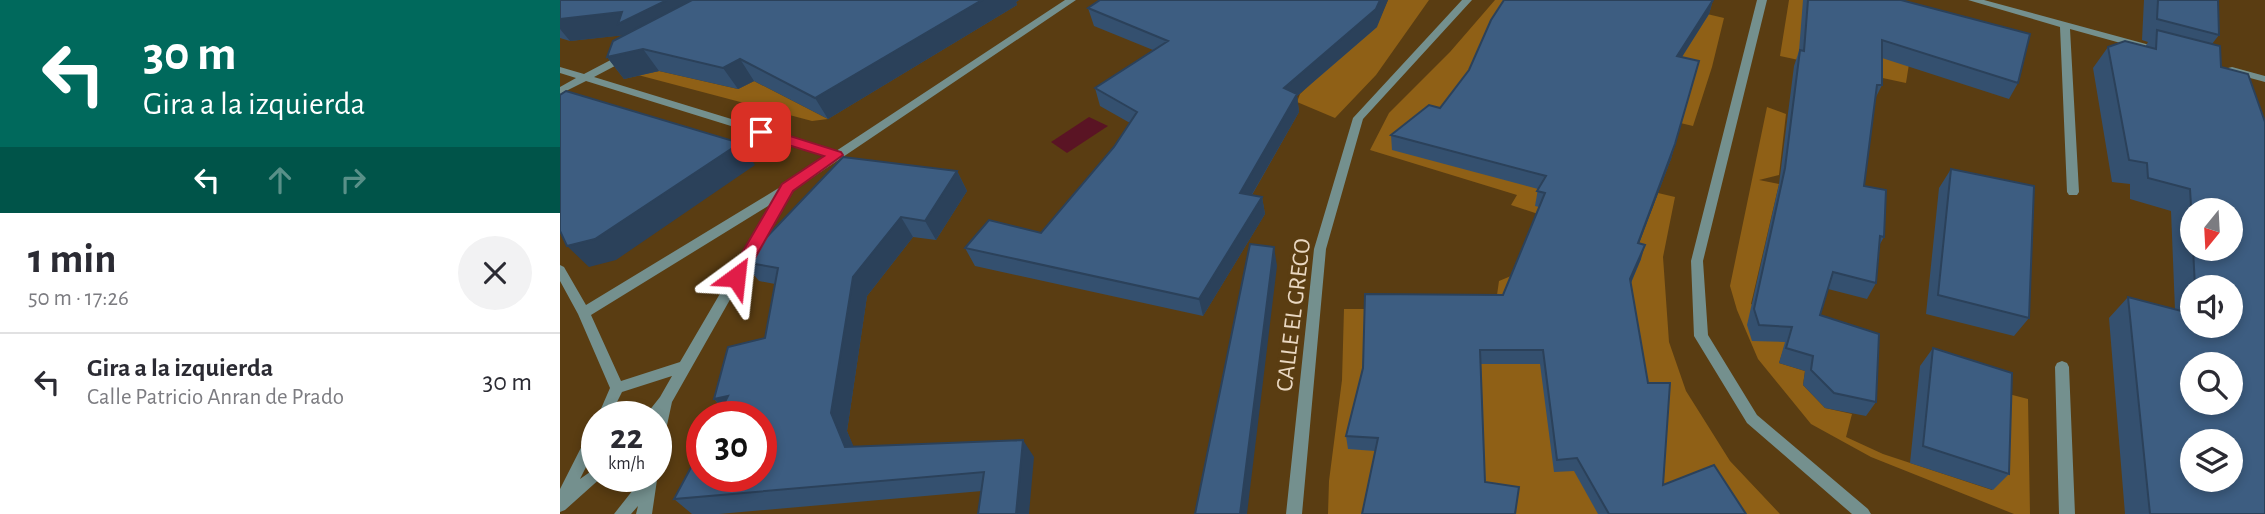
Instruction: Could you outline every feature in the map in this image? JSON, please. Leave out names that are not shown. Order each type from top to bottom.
[{"type":"street","points":[[584,313],[788,188],[1071,0]]},
{"type":"street","name":"CALLE EL GRECO","points":[[1294,514],[1320,249],[1358,118],[1467,0]]},
{"type":"street","points":[[1762,0],[1697,261],[1701,336],[1752,419],[1863,514]]},
{"type":"street","points":[[1973,0],[2159,50]]},
{"type":"street","points":[[2065,25],[2073,192]]},
{"type":"street","points":[[560,91],[637,51]]},
{"type":"street","points":[[2225,68],[2265,79]]},
{"type":"street","points":[[560,70],[836,155]]},
{"type":"street","points":[[665,401],[788,188]]},
{"type":"street","points":[[560,270],[584,313],[617,388]]},
{"type":"street","points":[[610,401],[617,388],[685,366]]},
{"type":"street","points":[[2062,367],[2067,514]]},
{"type":"street","points":[[560,505],[581,462]]},
{"type":"street","points":[[560,505],[581,487]]},
{"type":"street","points":[[622,514],[640,492]]},
{"type":"street","points":[[644,514],[648,492]]},
{"type":"shaded area","points":[[1388,0],[1429,0],[1376,75],[1335,118],[1297,102],[1300,94],[1380,18]]},
{"type":"shaded area","points":[[1495,0],[1648,0],[1724,18],[1693,126],[1579,99],[1544,216],[1511,205],[1517,195],[1370,150],[1389,113],[1450,52]]},
{"type":"shaded area","points":[[1789,0],[1871,0],[1917,13],[1906,83],[1780,56]]},
{"type":"shaded area","points":[[659,71],[738,89],[754,81],[828,119],[812,121],[638,75]]},
{"type":"shaded area","points":[[1767,107],[1786,114],[1779,175],[1759,180],[1779,184],[1751,304],[1795,314],[1779,363],[1805,371],[1803,385],[1825,408],[1852,414],[1846,437],[1883,454],[1992,490],[1997,391],[2028,399],[2030,514],[2014,514],[1871,457],[1811,424],[1758,359],[1730,286]]},
{"type":"shaded area","points":[[1089,117],[1108,126],[1067,153],[1051,142]]},
{"type":"shaded area","points":[[1658,193],[1675,197],[1663,257],[1669,342],[1686,391],[1730,461],[1780,514],[1328,514],[1329,481],[1342,380],[1344,309],[1495,309],[1499,281],[1590,243],[1650,214]]},
{"type":"building","points":[[560,0],[667,0],[618,24],[622,12],[560,19]]},
{"type":"building","points":[[692,0],[982,0],[815,98],[740,59],[723,68],[643,49],[607,57],[613,41]]},
{"type":"building","points":[[1100,0],[1380,0],[1376,9],[1284,88],[1297,94],[1240,193],[1262,197],[1199,299],[965,248],[989,220],[1041,233],[1114,147],[1137,112],[1095,88],[1168,41],[1088,8]]},
{"type":"building","points":[[1504,0],[1713,0],[1677,56],[1699,61],[1675,144],[1638,243],[1645,245],[1630,279],[1648,383],[1670,383],[1663,485],[1714,465],[1746,514],[1609,514],[1577,458],[1557,460],[1543,350],[1480,350],[1485,482],[1519,487],[1515,514],[1362,514],[1378,438],[1346,436],[1363,368],[1365,294],[1503,295],[1545,193],[1537,191],[1546,176],[1391,135],[1429,105],[1440,108],[1469,70],[1491,20]]},
{"type":"building","points":[[1808,0],[1901,0],[2030,34],[2018,83],[1882,40],[1882,85],[1877,85],[1864,186],[1886,190],[1884,237],[1880,236],[1876,283],[1833,272],[1820,315],[1879,334],[1876,402],[1834,393],[1811,370],[1813,356],[1786,348],[1792,327],[1759,325],[1754,309],[1785,168],[1800,50],[1804,51]]},
{"type":"building","points":[[2158,0],[2218,0],[2219,35],[2157,19]]},
{"type":"building","points":[[2157,30],[2220,46],[2221,67],[2248,74],[2265,122],[2265,514],[2150,514],[2128,297],[2180,311],[2180,338],[2243,338],[2243,275],[2194,275],[2194,261],[2244,261],[2244,198],[2191,198],[2190,189],[2148,178],[2147,163],[2129,160],[2108,47],[2125,41],[2156,49]]},
{"type":"building","points":[[566,91],[740,143],[595,239],[567,246],[560,231],[560,95]]},
{"type":"building","points":[[843,157],[957,171],[925,221],[901,217],[853,277],[831,413],[845,447],[1023,440],[1016,514],[978,514],[984,472],[777,490],[777,401],[726,401],[728,396],[714,399],[728,347],[765,338],[778,268],[743,262]]},
{"type":"building","points":[[1951,169],[2034,186],[2029,318],[1938,295]]},
{"type":"building","points":[[1250,244],[1274,247],[1240,514],[1195,514]]},
{"type":"building","points":[[1933,348],[2012,373],[2009,474],[1923,446]]},
{"type":"building","points":[[686,477],[686,492],[754,492],[674,499]]},
{"type":"route","points":[[736,277],[788,188],[836,155],[761,132]]}]
